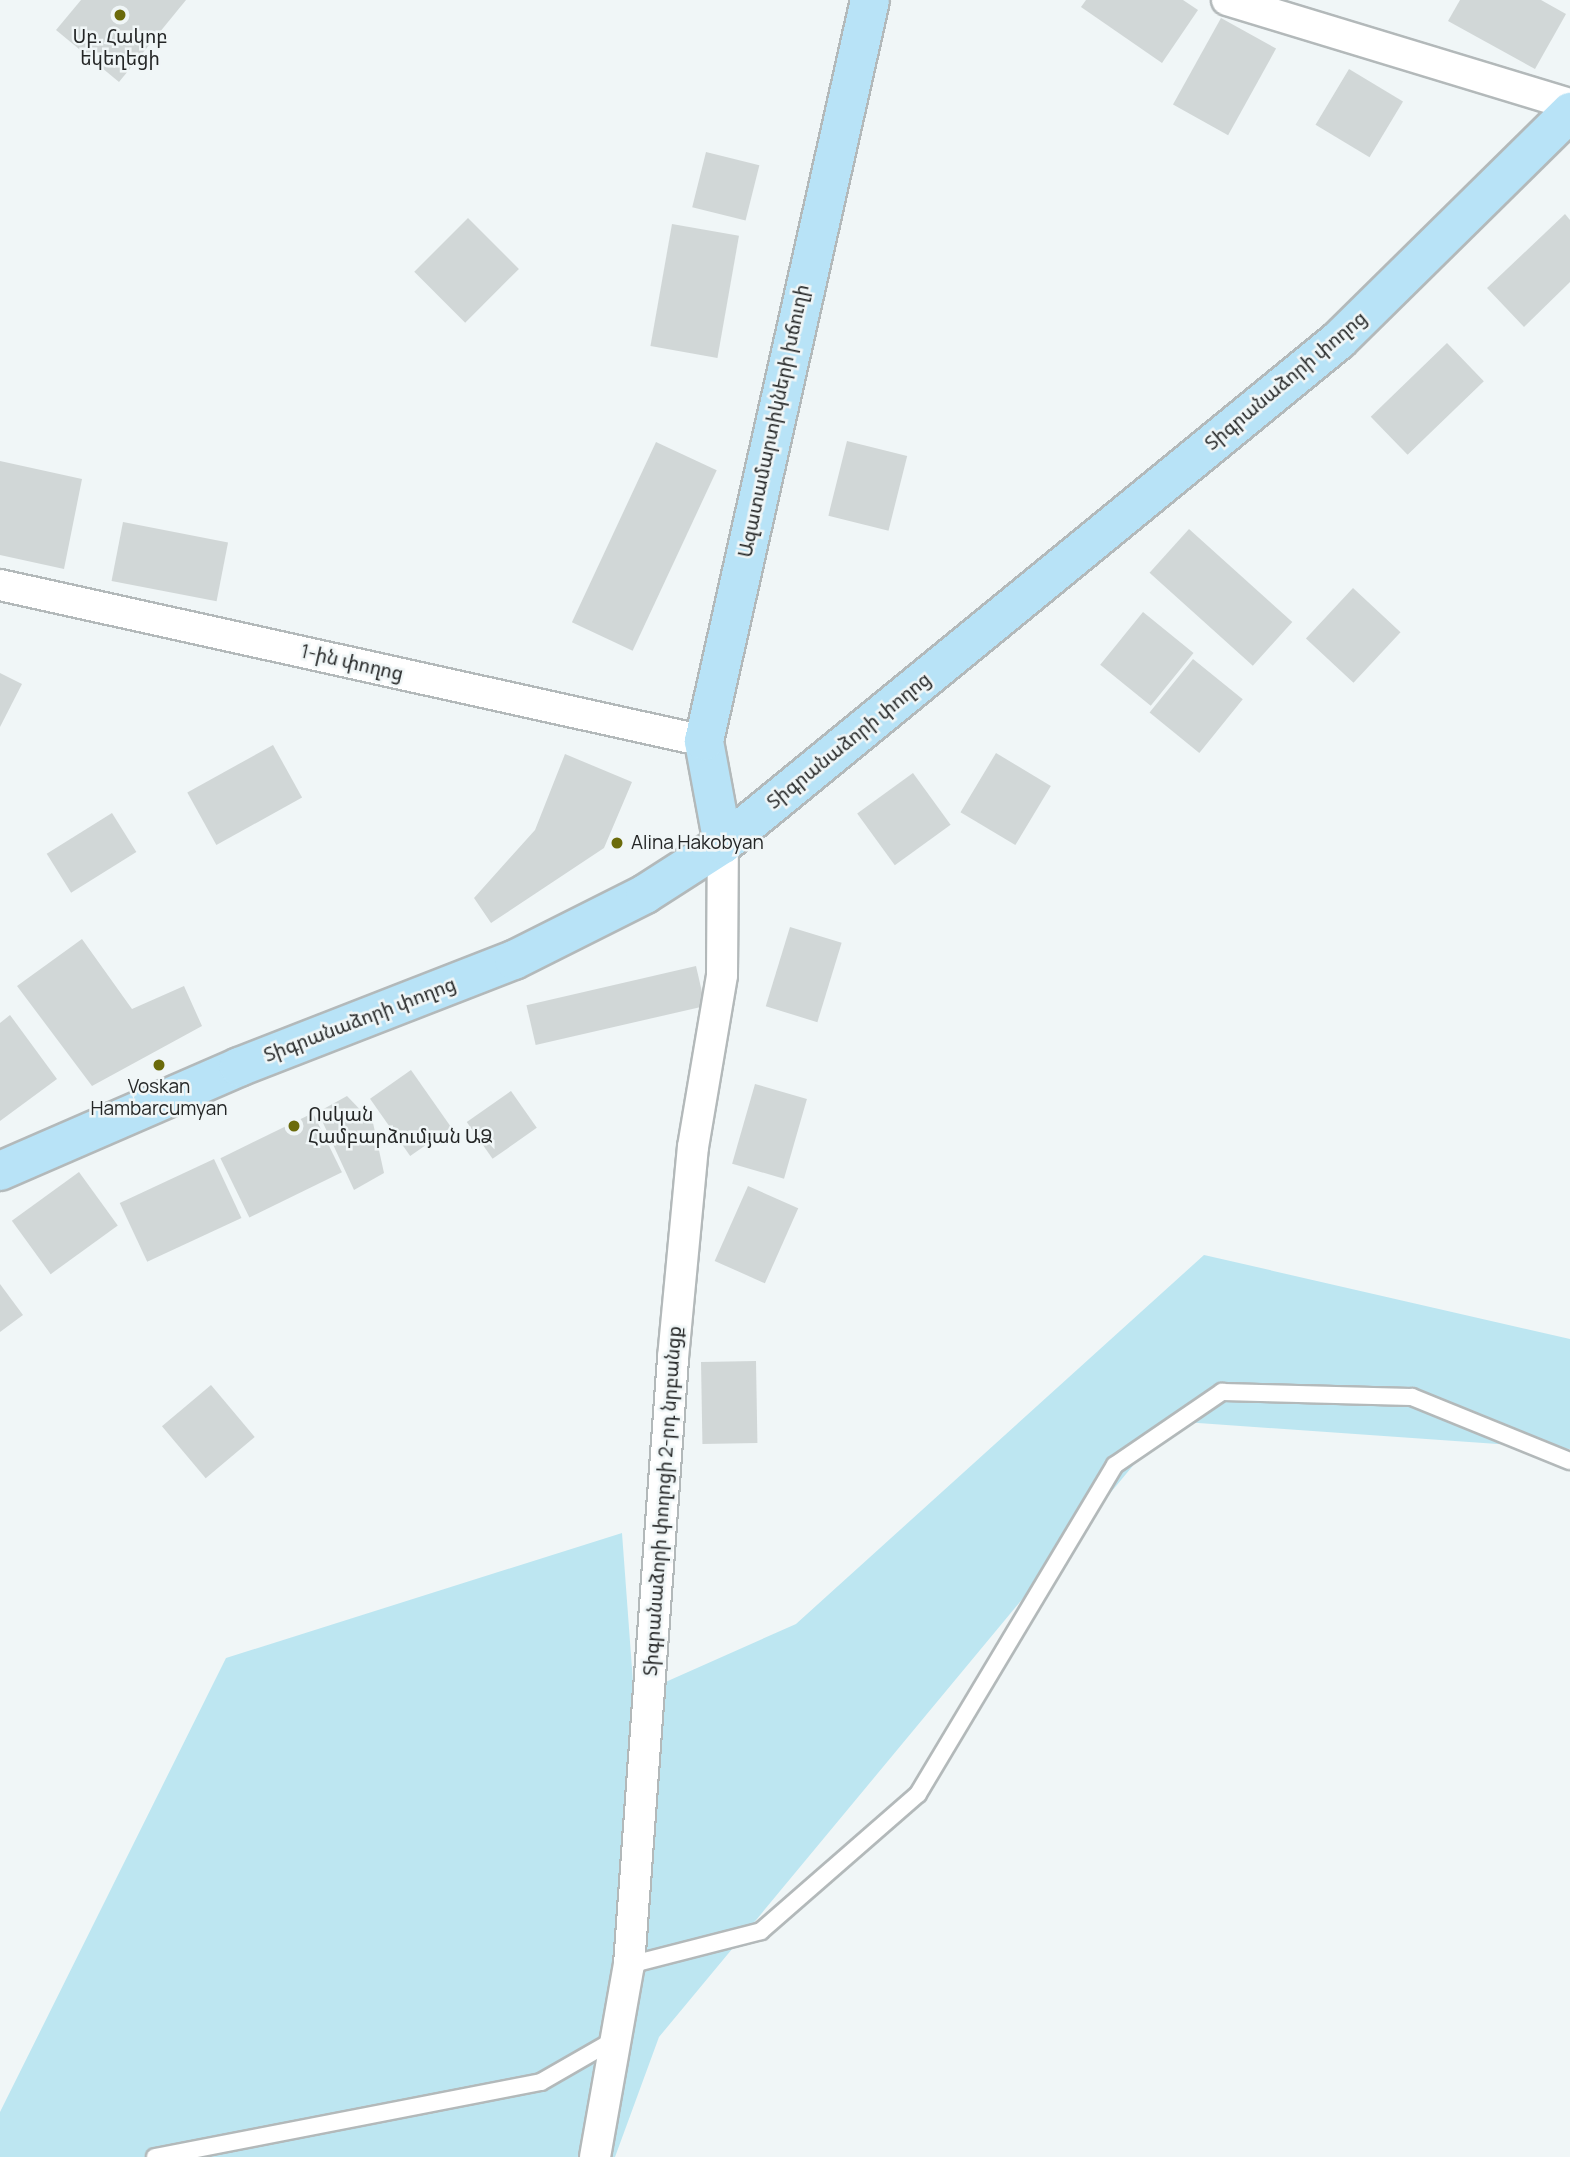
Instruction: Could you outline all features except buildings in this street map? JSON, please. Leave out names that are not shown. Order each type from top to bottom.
[{"type":"main road","name":"Ազատամարտիկների խճուղի","points":[[723,844],[704,741],[870,0]]},
{"type":"main road","name":"Տիգրանաձորի փողոց","points":[[0,1171],[239,1067],[514,960],[645,894],[723,844],[1339,340],[1570,112]]},
{"type":"street","points":[[1227,0],[1570,104]]},
{"type":"street","name":"1-ին փողոց","points":[[0,584],[704,741]]},
{"type":"street","name":"Տիգրանաձորի փողոցի 2-րդ նրբանցք","points":[[595,2157],[629,1965],[674,1345],[693,1147],[722,975],[723,844]]},
{"type":"lane","points":[[629,1965],[761,1931],[918,1794],[1115,1465],[1222,1392],[1412,1397],[1570,1461]]},
{"type":"lane","points":[[155,2157],[541,2082],[614,2040]]},
{"type":"shaded area","points":[[1204,1255],[1570,1339],[1570,1449],[1170,1421],[659,2037],[615,2157],[0,2157],[0,2112],[226,1658],[622,1533],[634,1696],[796,1624]]},
{"type":"place","name":"Սբ. Հակոբ եկեղեցի","points":[[120,15]]},
{"type":"place","name":"Alina Hakobyan","points":[[617,843]]},
{"type":"place","name":"Voskan Hambarcumyan","points":[[159,1065]]},
{"type":"place","name":"Ոսկան Համբարձումյան ԱՁ","points":[[294,1126]]}]
